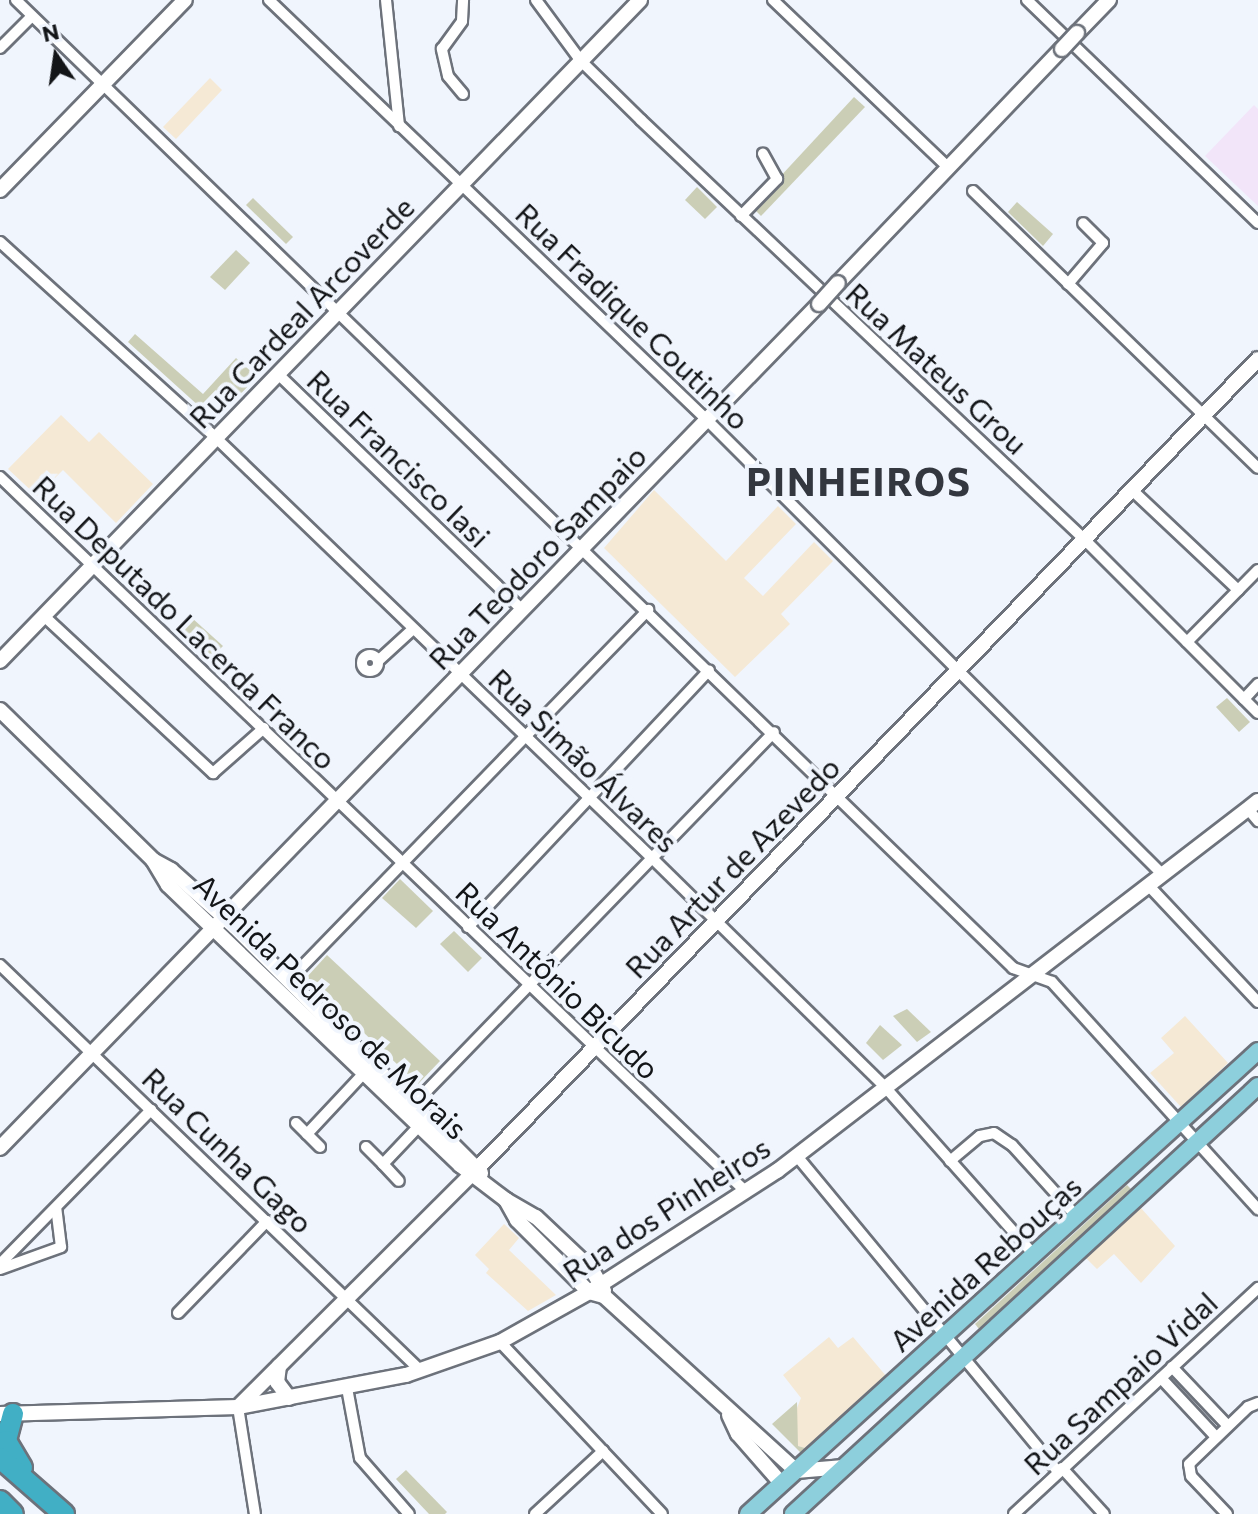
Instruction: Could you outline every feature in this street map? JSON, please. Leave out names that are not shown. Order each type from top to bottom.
[{"type":"highway","points":[[6,1414],[6,1441],[22,1465],[22,1476]]},
{"type":"highway","points":[[0,1458],[64,1514]]},
{"type":"highway","points":[[0,1501],[13,1514]]},
{"type":"main road","points":[[0,190],[185,0]]},
{"type":"main road","name":"Rua Cardeal Arcoverde","points":[[0,661],[640,0]]},
{"type":"main road","name":"Rua Teodoro Sampaio","points":[[0,1148],[819,304],[1109,0]]},
{"type":"main road","name":"Rua Artur de Azevedo","points":[[238,1407],[478,1174],[957,669],[1258,359]]},
{"type":"main road","name":"Avenida Pedroso de Morais","points":[[0,710],[220,923],[364,1073],[419,1126],[506,1200],[517,1220],[599,1290],[729,1415],[738,1434],[781,1483]]},
{"type":"main road","name":"Rua dos Pinheiros","points":[[6,1414],[238,1407],[421,1371],[500,1342],[599,1290],[746,1192],[1163,875],[1255,810]]},
{"type":"main road","name":"Avenida Pedroso de Morais","points":[[220,923],[289,980],[415,1103],[478,1174]]},
{"type":"main road","name":"Avenida Rebouças","points":[[751,1514],[781,1483],[946,1337],[1258,1051]]},
{"type":"main road","name":"Avenida Rebouças","points":[[793,1514],[1258,1086]]},
{"type":"main road","points":[[279,1366],[277,1382],[289,1398]]},
{"type":"main road","name":"Avenida Pedroso de Morais","points":[[729,1415],[748,1423],[796,1471]]},
{"type":"main road","points":[[751,1514],[796,1471],[844,1467]]},
{"type":"street","points":[[16,0],[838,794],[1013,968],[1052,982],[1258,1209]]},
{"type":"street","name":"Rua Fradique Coutinho","points":[[269,0],[706,419],[1163,875]]},
{"type":"street","points":[[386,0],[399,126]]},
{"type":"street","points":[[463,0],[462,21],[442,49],[448,76],[463,94]]},
{"type":"street","name":"Rua Mateus Grou","points":[[536,0],[581,61],[1084,539],[1258,713]]},
{"type":"street","points":[[773,0],[949,168]]},
{"type":"street","points":[[1027,0],[1258,223]]},
{"type":"street","points":[[0,48],[32,16]]},
{"type":"street","points":[[741,216],[777,179],[763,154]]},
{"type":"street","points":[[973,191],[1258,468]]},
{"type":"street","points":[[1068,284],[1103,243],[1083,223]]},
{"type":"street","name":"Rua Simão Álvares","points":[[0,242],[215,437],[653,859],[885,1087],[1035,1256]]},
{"type":"street","name":"Rua Francisco Iasi","points":[[278,374],[522,610]]},
{"type":"street","name":"Rua Deputado Lacerda Franco","points":[[0,477],[337,801]]},
{"type":"street","points":[[1132,490],[1238,590]]},
{"type":"street","points":[[1187,642],[1258,570]]},
{"type":"street","points":[[289,980],[648,610]]},
{"type":"street","points":[[44,616],[213,773],[264,728]]},
{"type":"street","points":[[378,661],[413,629]]},
{"type":"street","points":[[468,927],[709,670]]},
{"type":"street","points":[[1244,699],[1258,684]]},
{"type":"street","points":[[415,1103],[774,732]]},
{"type":"street","name":"Rua Antônio Bicudo","points":[[337,801],[746,1192]]},
{"type":"street","points":[[1149,886],[1258,1002]]},
{"type":"street","name":"Rua Cunha Gago","points":[[0,965],[421,1371]]},
{"type":"street","points":[[307,1134],[364,1073]]},
{"type":"street","points":[[0,1267],[151,1110]]},
{"type":"street","points":[[296,1123],[320,1147]]},
{"type":"street","points":[[383,1164],[419,1126]]},
{"type":"street","points":[[950,1161],[980,1136],[994,1133],[1012,1145],[1077,1217]]},
{"type":"street","points":[[366,1147],[399,1181]]},
{"type":"street","points":[[796,1155],[963,1358],[1060,1470],[1104,1514]]},
{"type":"street","points":[[0,1267],[61,1247],[56,1209]]},
{"type":"street","points":[[178,1313],[267,1221]]},
{"type":"street","name":"Rua Sampaio Vidal","points":[[1014,1514],[1258,1288]]},
{"type":"street","points":[[500,1342],[662,1514]]},
{"type":"street","points":[[1172,1367],[1227,1425]]},
{"type":"street","points":[[1161,1378],[1215,1436]]},
{"type":"street","points":[[347,1388],[360,1458],[409,1514]]},
{"type":"street","points":[[1227,1514],[1189,1470],[1215,1436],[1258,1403]]},
{"type":"street","points":[[238,1407],[255,1514]]},
{"type":"street","points":[[535,1514],[603,1451]]},
{"type":"shaded area","points":[[210,78],[222,90],[176,139],[163,127]]},
{"type":"shaded area","points":[[1254,105],[1258,109],[1258,206],[1205,156]]},
{"type":"shaded area","points":[[61,415],[89,442],[99,432],[153,484],[116,523],[63,470],[37,496],[8,469]]},
{"type":"shaded area","points":[[654,490],[726,561],[778,506],[796,524],[744,578],[763,596],[814,542],[833,561],[781,614],[790,624],[735,677],[604,548]]},
{"type":"shaded area","points":[[1185,1016],[1228,1063],[1181,1107],[1150,1073],[1174,1053],[1161,1038]]},
{"type":"shaded area","points":[[1140,1207],[1175,1246],[1141,1283],[1114,1254],[1097,1269],[1085,1257]]},
{"type":"shaded area","points":[[504,1224],[519,1238],[509,1250],[556,1295],[528,1311],[486,1273],[489,1269],[475,1255]]},
{"type":"shaded area","points":[[829,1337],[838,1348],[853,1337],[887,1377],[805,1448],[798,1446],[795,1413],[801,1398],[783,1375]]},
{"type":"green space","points":[[854,97],[865,107],[761,216],[752,207]]},
{"type":"green space","points":[[697,187],[717,207],[705,219],[685,200]]},
{"type":"green space","points":[[253,198],[293,237],[286,244],[246,205]]},
{"type":"green space","points":[[1017,202],[1053,234],[1043,246],[1008,212]]},
{"type":"green space","points":[[236,250],[250,263],[225,290],[210,277]]},
{"type":"green space","points":[[135,334],[203,394],[236,358],[257,377],[219,416],[211,417],[128,342]]},
{"type":"green space","points":[[192,618],[223,646],[209,660],[179,631]]},
{"type":"green space","points":[[1227,698],[1250,722],[1239,732],[1216,707]]},
{"type":"green space","points":[[400,879],[433,911],[416,928],[382,898]]},
{"type":"green space","points":[[454,931],[482,958],[468,972],[440,944]]},
{"type":"green space","points":[[327,955],[440,1061],[418,1084],[306,978]]},
{"type":"green space","points":[[907,1009],[931,1032],[917,1042],[893,1016]]},
{"type":"green space","points":[[880,1025],[902,1045],[883,1060],[866,1043]]},
{"type":"green space","points":[[1127,1185],[1132,1190],[979,1329],[975,1324]]},
{"type":"green space","points":[[859,1399],[801,1453],[772,1424],[797,1402],[798,1446],[805,1448]]},
{"type":"green space","points":[[406,1470],[447,1512],[445,1514],[429,1514],[396,1479]]},
{"type":"district","name":"PINHEIROS","points":[[859,481]]}]
